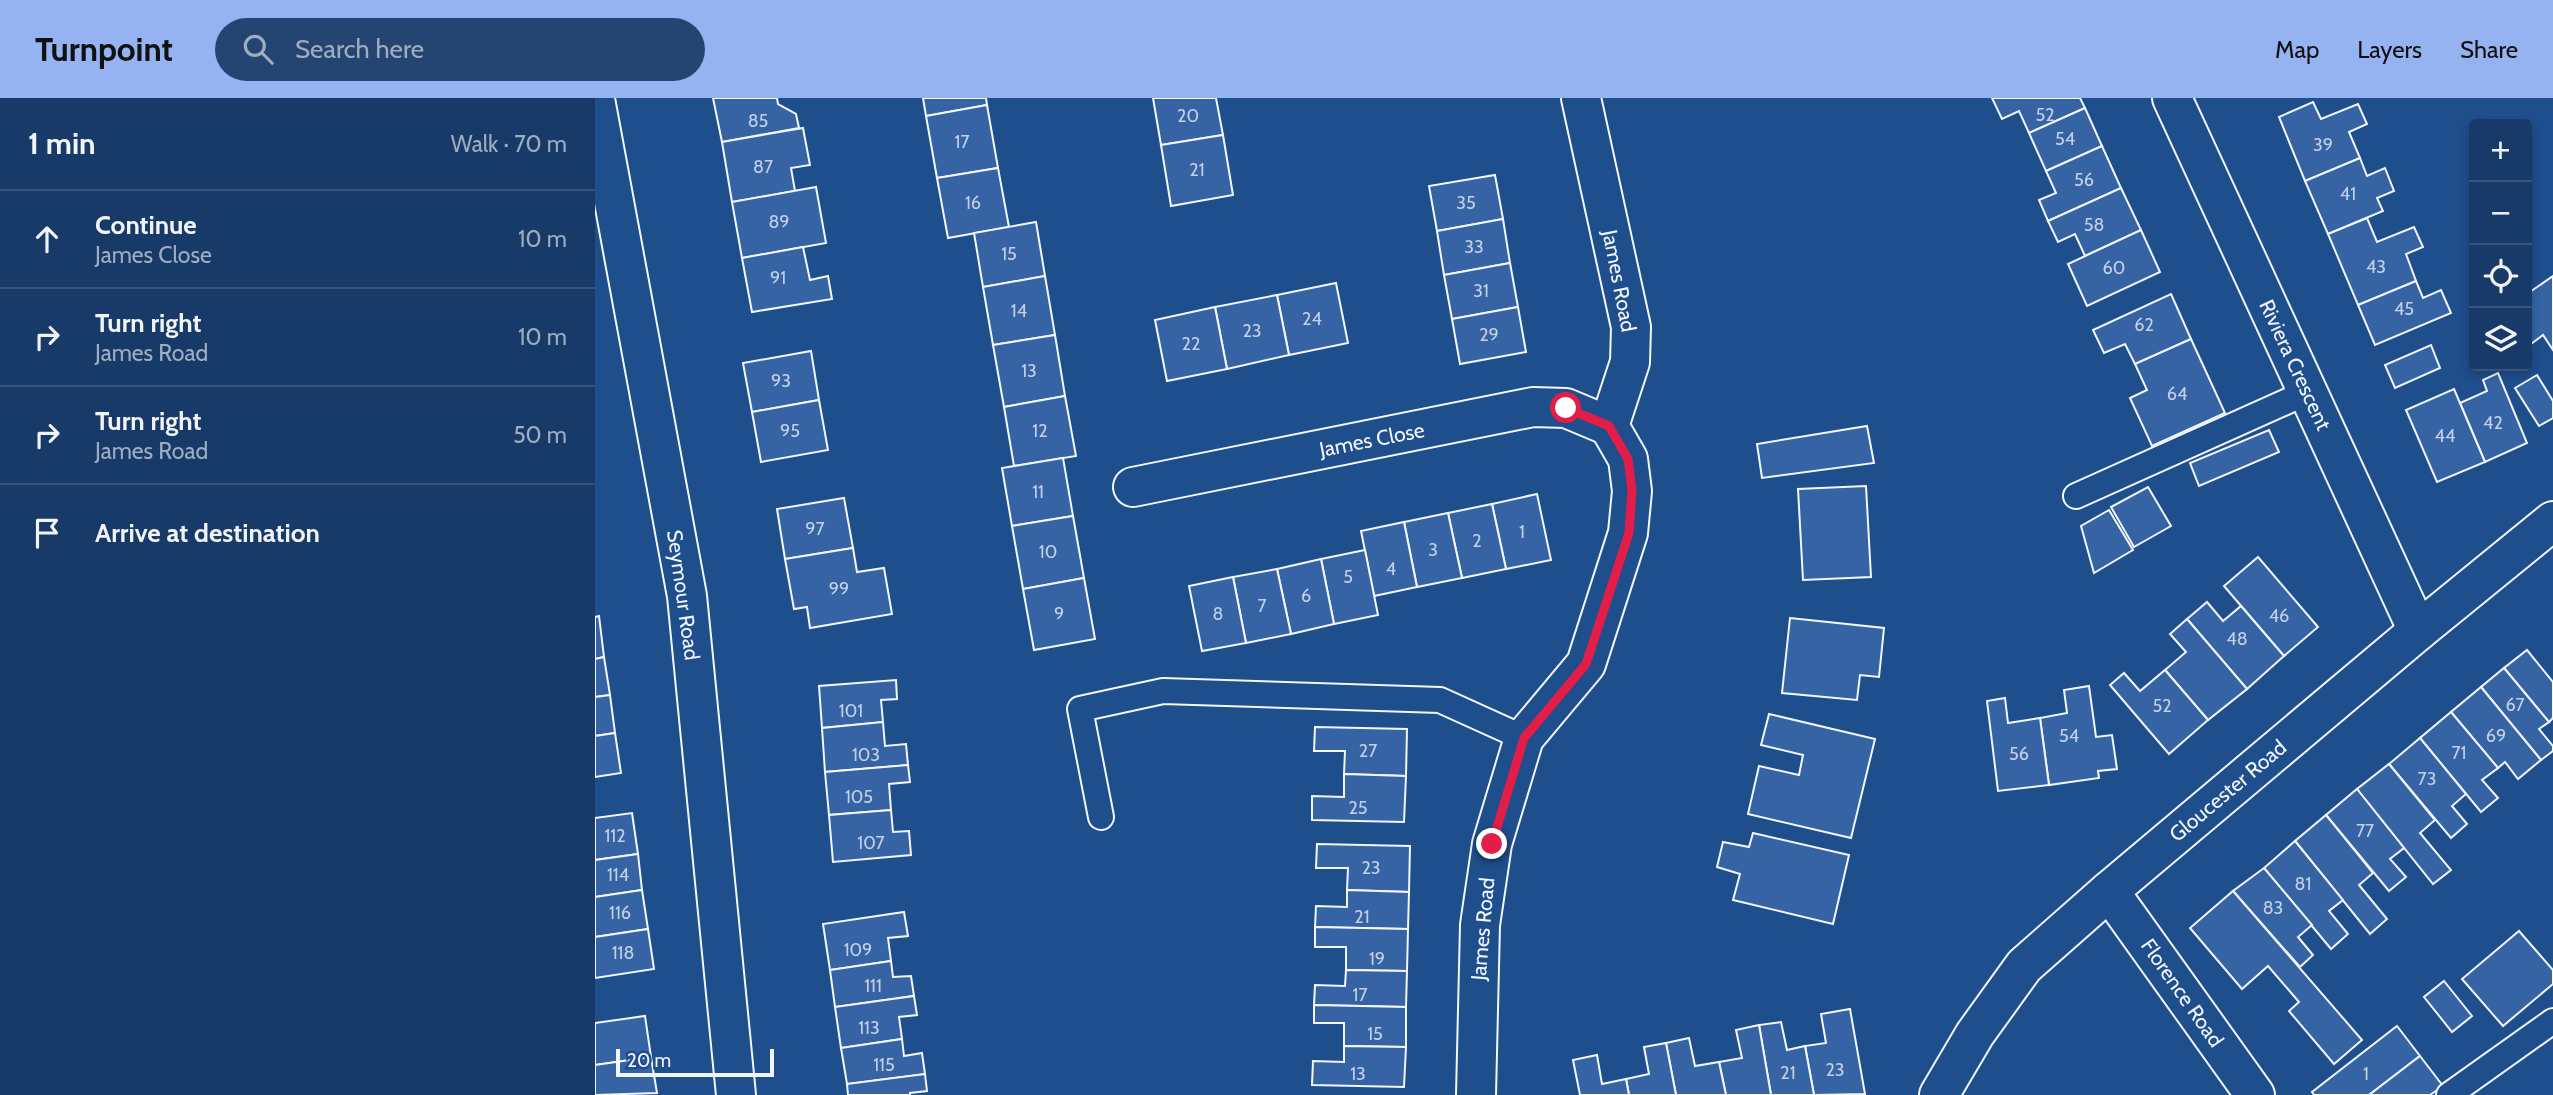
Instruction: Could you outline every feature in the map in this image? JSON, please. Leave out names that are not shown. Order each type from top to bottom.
[{"type":"street","name":"James Road","points":[[1476,1095],[1480,925],[1492,844],[1524,738],[1586,664],[1629,533],[1632,491],[1628,459],[1609,426],[1630,362],[1631,327],[1581,98]]},
{"type":"street","name":"Riviera Crescent","points":[[2172,98],[2418,631]]},
{"type":"street","name":"Seymour Road","points":[[595,99],[687,596],[736,1095]]},
{"type":"street","name":"James Close","points":[[1133,488],[1533,407],[1566,408],[1609,426]]},
{"type":"street","name":"Gloucester Road","points":[[1940,1095],[1975,1034],[2024,966],[2418,631],[2553,522]]},
{"type":"street","name":"Florence Road","points":[[2109,891],[2255,1095]]},
{"type":"lane","points":[[2076,496],[2308,392]]},
{"type":"lane","points":[[1101,817],[1080,709],[1163,691],[1440,700],[1524,738]]},
{"type":"lane","points":[[2449,1095],[2553,1021]]},
{"type":"building","points":[[713,98],[777,98],[778,104],[796,114],[799,128],[722,142]]},
{"type":"building","points":[[923,98],[986,98],[987,105],[926,116]]},
{"type":"building","points":[[1153,98],[1216,98],[1223,135],[1161,145]]},
{"type":"building","points":[[1992,98],[2080,98],[2085,108],[2029,133],[2019,111],[2002,119]]},
{"type":"building","points":[[2313,102],[2321,119],[2358,104],[2367,124],[2349,132],[2360,158],[2305,181],[2279,117]]},
{"type":"building","points":[[987,105],[998,168],[937,178],[926,116]]},
{"type":"building","points":[[2085,108],[2102,146],[2046,171],[2029,133]]},
{"type":"building","points":[[803,128],[810,165],[791,168],[795,191],[732,202],[722,142]]},
{"type":"building","points":[[1223,135],[1233,195],[1171,206],[1161,145]]},
{"type":"building","points":[[2102,146],[2121,188],[2048,221],[2039,200],[2056,193],[2046,171]]},
{"type":"building","points":[[2360,158],[2367,176],[2385,168],[2394,191],[2377,198],[2383,211],[2328,234],[2305,181]]},
{"type":"building","points":[[998,168],[1009,227],[948,238],[937,178]]},
{"type":"building","points":[[1495,175],[1503,219],[1437,231],[1429,186]]},
{"type":"building","points":[[816,187],[826,243],[742,258],[732,202]]},
{"type":"building","points":[[2121,188],[2141,230],[2085,256],[2075,234],[2058,242],[2048,221]]},
{"type":"building","points":[[2367,218],[2377,242],[2414,227],[2423,247],[2406,254],[2416,281],[2358,305],[2328,234]]},
{"type":"building","points":[[1503,219],[1510,263],[1444,275],[1437,231]]},
{"type":"building","points":[[1036,222],[1045,276],[983,287],[974,233]]},
{"type":"building","points":[[2141,230],[2160,272],[2087,306],[2068,264]]},
{"type":"building","points":[[803,247],[810,280],[828,276],[832,299],[752,312],[742,258]]},
{"type":"building","points":[[1510,263],[1518,307],[1452,319],[1444,275]]},
{"type":"building","points":[[1045,276],[1055,335],[993,345],[983,287]]},
{"type":"building","points":[[2553,276],[2553,350],[2543,335],[2532,343],[2532,291]]},
{"type":"building","points":[[2416,281],[2423,298],[2441,290],[2451,313],[2375,345],[2358,305]]},
{"type":"building","points":[[1336,283],[1348,343],[1289,355],[1277,295]]},
{"type":"building","points":[[2171,294],[2191,339],[2135,364],[2125,344],[2104,353],[2093,330]]},
{"type":"building","points":[[1277,295],[1289,355],[1227,369],[1215,307]]},
{"type":"building","points":[[1215,307],[1227,369],[1167,381],[1155,320]]},
{"type":"building","points":[[1518,307],[1526,352],[1460,364],[1452,319]]},
{"type":"building","points":[[1055,335],[1065,396],[1004,407],[993,345]]},
{"type":"building","points":[[2191,339],[2225,413],[2152,446],[2130,398],[2147,390],[2135,364]]},
{"type":"building","points":[[2431,345],[2440,368],[2395,388],[2385,365]]},
{"type":"building","points":[[811,351],[819,400],[752,412],[743,363]]},
{"type":"building","points":[[2498,373],[2527,443],[2485,462],[2460,403],[2487,391],[2483,380]]},
{"type":"building","points":[[2537,375],[2553,401],[2553,418],[2539,426],[2515,388]]},
{"type":"building","points":[[2454,389],[2485,462],[2437,482],[2406,410]]},
{"type":"building","points":[[1065,396],[1076,456],[1014,466],[1004,407]]},
{"type":"building","points":[[819,400],[828,450],[761,462],[752,412]]},
{"type":"building","points":[[1867,426],[1874,463],[1762,478],[1757,444]]},
{"type":"building","points":[[2269,430],[2279,452],[2199,486],[2190,463]]},
{"type":"building","points":[[1063,458],[1073,516],[1012,526],[1002,468]]},
{"type":"building","points":[[1866,486],[1871,577],[1803,580],[1798,489]]},
{"type":"building","points":[[2148,487],[2171,526],[2134,547],[2111,507]]},
{"type":"building","points":[[1537,494],[1551,560],[1506,569],[1492,504]]},
{"type":"building","points":[[844,498],[853,548],[785,559],[777,509]]},
{"type":"building","points":[[1492,504],[1506,569],[1462,578],[1448,513]]},
{"type":"building","points":[[2109,510],[2133,550],[2094,573],[2081,526]]},
{"type":"building","points":[[1448,513],[1462,578],[1417,587],[1404,522]]},
{"type":"building","points":[[1073,516],[1084,578],[1023,589],[1012,526]]},
{"type":"building","points":[[1404,522],[1417,587],[1374,596],[1361,531]]},
{"type":"building","points":[[853,548],[857,572],[884,568],[892,614],[810,628],[807,607],[794,609],[785,559]]},
{"type":"building","points":[[1365,550],[1378,615],[1334,624],[1321,559]]},
{"type":"building","points":[[2258,557],[2318,627],[2284,656],[2224,586]]},
{"type":"building","points":[[1321,559],[1334,624],[1291,634],[1277,569]]},
{"type":"building","points":[[1277,569],[1291,634],[1246,643],[1233,577]]},
{"type":"building","points":[[1233,577],[1246,643],[1202,651],[1189,586]]},
{"type":"building","points":[[1084,578],[1095,639],[1034,650],[1023,589]]},
{"type":"building","points":[[2207,602],[2223,621],[2241,606],[2284,656],[2247,689],[2187,619]]},
{"type":"building","points":[[599,616],[604,657],[595,659],[595,617]]},
{"type":"building","points":[[1790,618],[1884,628],[1879,677],[1860,675],[1857,700],[1782,693]]},
{"type":"building","points":[[2187,619],[2247,689],[2208,720],[2165,670],[2186,652],[2170,634]]},
{"type":"building","points":[[2527,650],[2553,682],[2553,718],[2549,722],[2504,668]]},
{"type":"building","points":[[604,657],[610,695],[595,697],[595,659]]},
{"type":"building","points":[[2504,668],[2549,722],[2539,729],[2553,746],[2553,751],[2541,760],[2481,687]]},
{"type":"building","points":[[2165,670],[2208,720],[2169,754],[2110,685],[2124,673],[2140,691]]},
{"type":"building","points":[[896,680],[897,699],[881,700],[883,722],[822,728],[819,686]]},
{"type":"building","points":[[2089,686],[2096,737],[2112,735],[2117,769],[2098,771],[2099,778],[2049,785],[2040,718],[2067,713],[2064,690]]},
{"type":"building","points":[[2481,687],[2541,760],[2518,779],[2505,762],[2498,768],[2451,712]]},
{"type":"building","points":[[610,695],[615,733],[595,736],[595,697]]},
{"type":"building","points":[[2005,698],[2008,723],[2040,718],[2049,785],[1998,791],[1987,701]]},
{"type":"building","points":[[2451,712],[2498,768],[2482,780],[2498,798],[2481,812],[2420,738]]},
{"type":"building","points":[[1769,714],[1875,739],[1851,838],[1748,814],[1759,766],[1799,775],[1803,755],[1761,745]]},
{"type":"building","points":[[883,722],[885,746],[906,744],[908,765],[825,772],[822,728]]},
{"type":"building","points":[[1315,727],[1407,729],[1406,776],[1344,774],[1345,751],[1314,751]]},
{"type":"building","points":[[615,733],[621,773],[595,777],[595,736]]},
{"type":"building","points":[[2420,738],[2466,794],[2452,806],[2467,824],[2451,838],[2389,764]]},
{"type":"building","points":[[2389,764],[2435,820],[2420,833],[2451,870],[2433,884],[2357,789]]},
{"type":"building","points":[[908,765],[910,782],[889,784],[891,810],[829,815],[825,772]]},
{"type":"building","points":[[1344,774],[1406,776],[1404,822],[1312,820],[1312,796],[1344,797]]},
{"type":"building","points":[[2357,789],[2404,848],[2390,859],[2406,877],[2389,891],[2326,815]]},
{"type":"building","points":[[891,810],[893,832],[909,831],[911,855],[833,862],[829,815]]},
{"type":"building","points":[[632,813],[638,854],[595,860],[595,818]]},
{"type":"building","points":[[2326,815],[2373,873],[2359,885],[2387,919],[2370,934],[2295,841]]},
{"type":"building","points":[[1753,833],[1849,855],[1833,924],[1733,900],[1740,874],[1717,867],[1723,842],[1749,847]]},
{"type":"building","points":[[2295,841],[2343,900],[2329,911],[2348,934],[2331,949],[2264,868]]},
{"type":"building","points":[[1317,844],[1410,846],[1409,892],[1347,890],[1348,868],[1316,868]]},
{"type":"building","points":[[638,854],[642,890],[595,897],[595,860]]},
{"type":"building","points":[[2264,868],[2312,925],[2298,937],[2313,955],[2300,967],[2233,891]]},
{"type":"building","points":[[642,890],[648,929],[595,937],[595,897]]},
{"type":"building","points":[[1347,890],[1409,892],[1408,929],[1315,927],[1316,906],[1347,907]]},
{"type":"building","points":[[2233,891],[2362,1040],[2334,1064],[2289,1011],[2299,1002],[2268,966],[2242,989],[2190,928]]},
{"type":"building","points":[[904,912],[908,936],[888,938],[891,961],[830,970],[823,924]]},
{"type":"building","points":[[1315,927],[1408,929],[1407,971],[1346,970],[1346,947],[1315,947]]},
{"type":"building","points":[[648,929],[654,969],[595,978],[595,937]]},
{"type":"building","points":[[2519,931],[2553,970],[2553,984],[2503,1026],[2462,979]]},
{"type":"building","points":[[891,961],[893,977],[911,976],[914,996],[835,1007],[830,970]]},
{"type":"building","points":[[1346,970],[1407,971],[1406,1007],[1314,1005],[1315,985],[1345,986]]},
{"type":"building","points":[[2444,981],[2472,1016],[2452,1032],[2424,997]]},
{"type":"building","points":[[914,996],[917,1015],[899,1017],[902,1039],[841,1048],[835,1007]]},
{"type":"building","points":[[1314,1005],[1406,1007],[1406,1047],[1344,1046],[1344,1023],[1314,1023]]},
{"type":"building","points":[[1850,1009],[1865,1094],[1814,1095],[1805,1046],[1826,1043],[1821,1014]]},
{"type":"building","points":[[645,1016],[651,1057],[595,1065],[595,1023]]},
{"type":"building","points":[[1781,1022],[1787,1050],[1805,1046],[1814,1095],[1771,1095],[1759,1025]]},
{"type":"building","points":[[1759,1025],[1771,1095],[1726,1095],[1719,1062],[1742,1058],[1736,1030]]},
{"type":"building","points":[[2397,1026],[2420,1056],[2369,1095],[2314,1095],[2312,1092]]},
{"type":"building","points":[[1689,1038],[1695,1066],[1719,1062],[1726,1095],[1676,1095],[1666,1043]]},
{"type":"building","points":[[902,1039],[904,1056],[922,1053],[925,1074],[847,1084],[841,1048]]},
{"type":"building","points":[[1666,1043],[1676,1095],[1629,1095],[1626,1079],[1649,1074],[1644,1047]]},
{"type":"building","points":[[1344,1046],[1406,1047],[1404,1087],[1312,1085],[1313,1061],[1344,1062]]},
{"type":"building","points":[[1597,1055],[1602,1084],[1626,1079],[1629,1095],[1580,1095],[1573,1060]]},
{"type":"building","points":[[2420,1056],[2443,1086],[2430,1095],[2369,1095]]},
{"type":"building","points":[[651,1057],[657,1093],[595,1095],[595,1065]]},
{"type":"building","points":[[925,1074],[927,1091],[910,1095],[848,1095],[847,1084]]},
{"type":"route","points":[[1492,844],[1524,738],[1586,664],[1629,533],[1632,491],[1628,459],[1609,426],[1566,408]]}]
